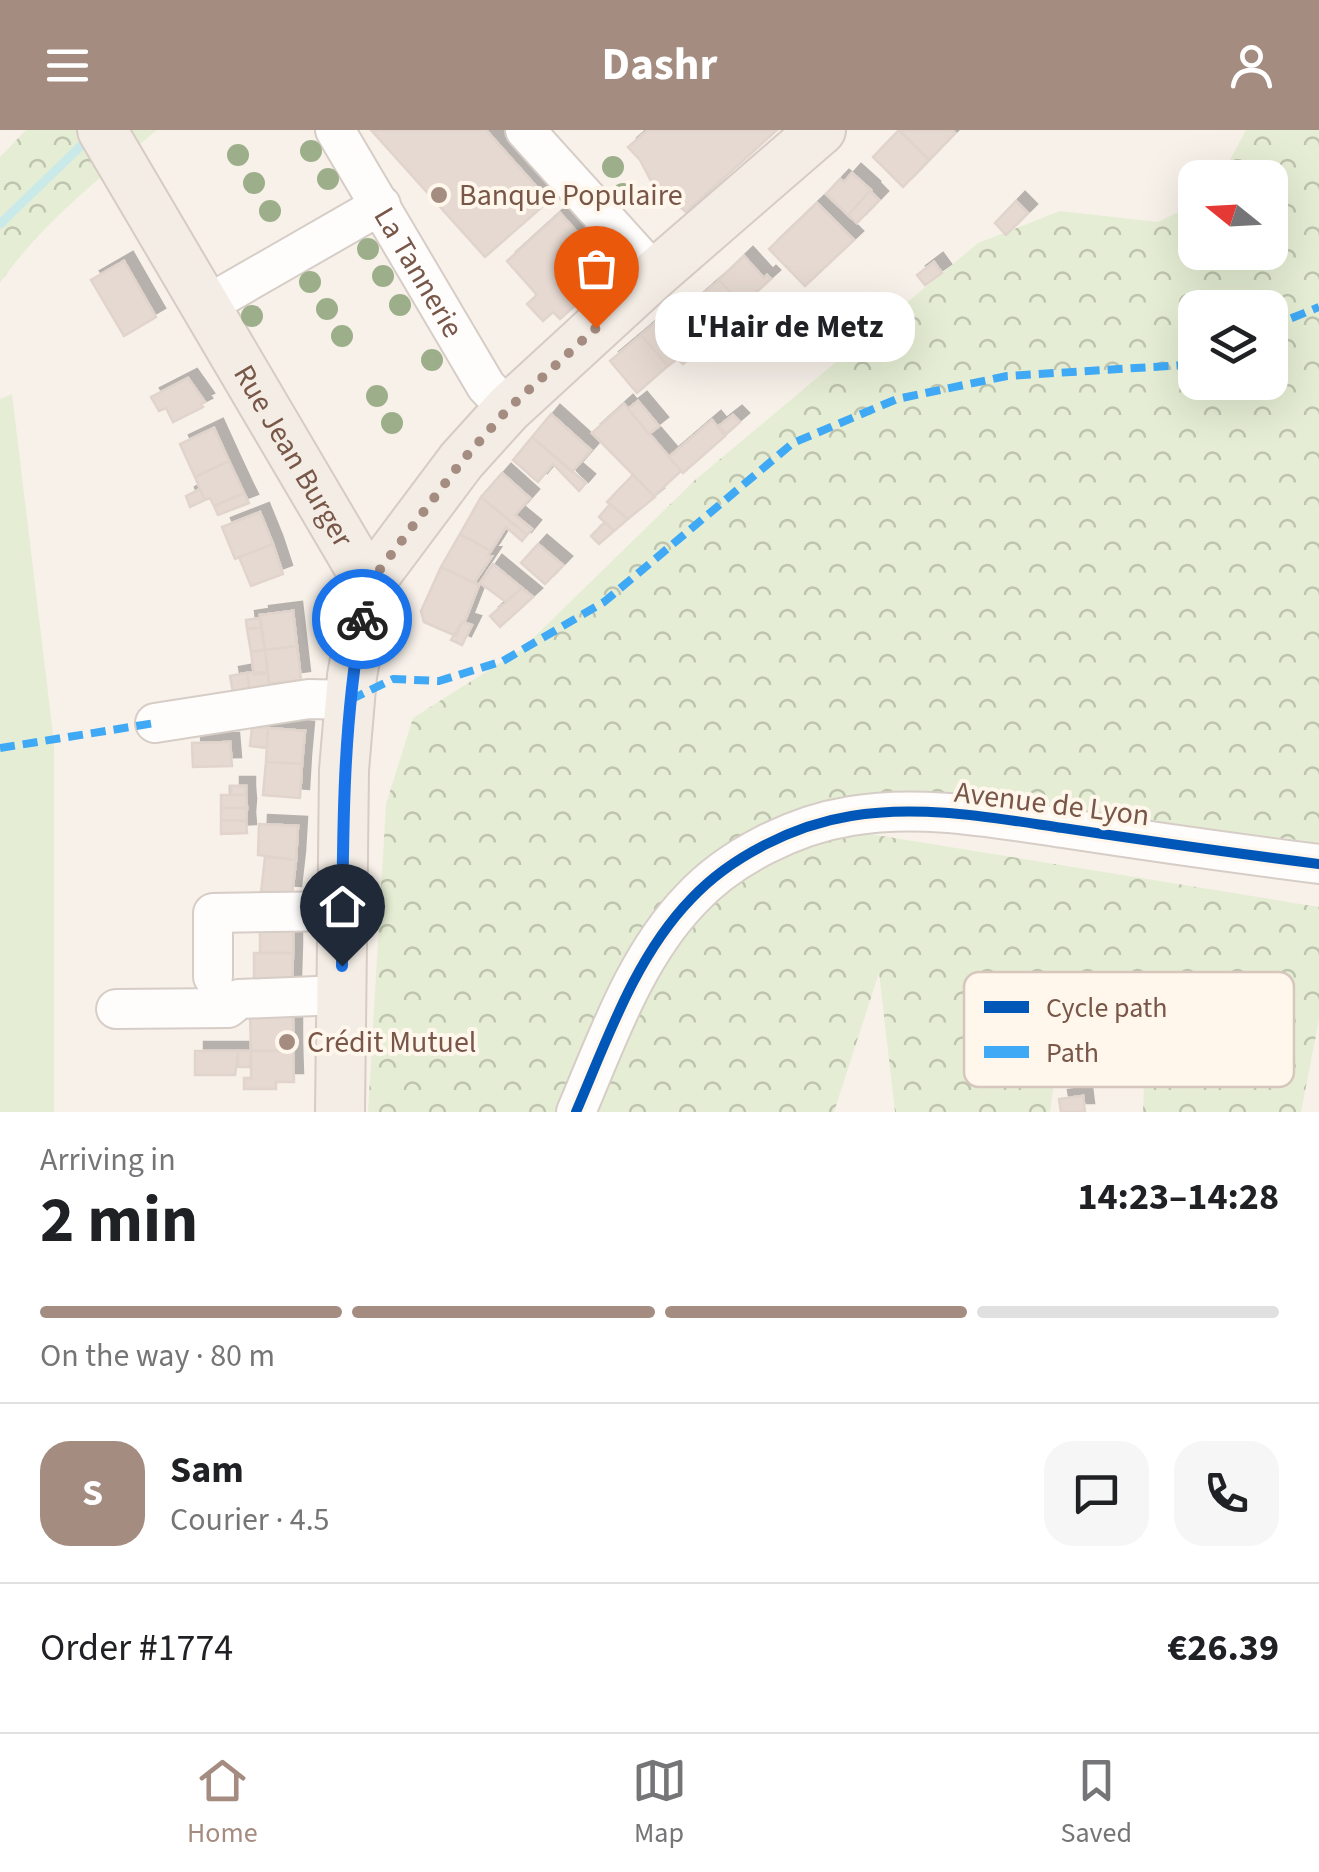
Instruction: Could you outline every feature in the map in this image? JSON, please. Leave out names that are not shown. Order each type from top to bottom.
[{"type":"main road","points":[[340,1112],[344,770],[350,700],[369,584],[462,461],[508,409],[654,274],[822,130]]},
{"type":"main road","name":"Rue Jean Burger","points":[[111,146],[369,584]]},
{"type":"street","name":"La Tannerie","points":[[336,130],[486,386],[508,409]]},
{"type":"street","points":[[525,130],[654,274]]},
{"type":"street","points":[[206,306],[381,205]]},
{"type":"street","points":[[155,723],[310,699],[350,700]]},
{"type":"street","name":"Avenue de Lyon","points":[[576,1112],[627,994],[656,944],[690,899],[737,860],[790,834],[849,816],[902,812],[988,818],[1319,864]]},
{"type":"street","points":[[212,977],[214,913],[342,911]]},
{"type":"street","points":[[116,1009],[228,1008],[240,1000],[341,995]]},
{"type":"green space","points":[[26,130],[157,130],[53,221],[0,283],[0,157]]},
{"type":"green space","points":[[1246,130],[1319,130],[1319,843],[961,796],[851,831],[1319,907],[1319,1020],[1301,1112],[1143,1112],[1144,1087],[1294,1087],[1294,972],[964,972],[964,1087],[1053,1087],[1050,1112],[895,1112],[879,973],[834,1112],[368,1112],[386,804],[413,718],[522,649],[695,480],[978,243],[1060,211],[1158,222],[1178,212],[1178,270],[1288,270],[1288,160],[1230,160]]},
{"type":"green space","points":[[12,394],[54,742],[54,1112],[0,1112],[0,399]]},
{"type":"building","points":[[371,130],[486,130],[549,201],[485,257]]},
{"type":"building","points":[[648,130],[777,130],[686,212],[651,181],[628,147]]},
{"type":"building","points":[[899,130],[952,130],[955,133],[929,160]]},
{"type":"building","points":[[899,130],[929,160],[903,187],[873,157]]},
{"type":"building","points":[[852,173],[871,190],[848,215],[826,194]]},
{"type":"building","points":[[870,191],[879,200],[857,223],[848,215]]},
{"type":"building","points":[[1016,201],[1028,213],[1006,235],[995,223]]},
{"type":"building","points":[[817,203],[854,240],[805,286],[769,249]]},
{"type":"building","points":[[560,213],[613,272],[560,319],[553,312],[543,321],[527,304],[537,295],[507,261]]},
{"type":"building","points":[[744,256],[764,278],[767,275],[771,279],[742,305],[719,280]]},
{"type":"building","points":[[124,261],[156,317],[124,336],[91,280]]},
{"type":"building","points":[[934,262],[942,273],[925,285],[917,275]]},
{"type":"building","points":[[719,280],[742,305],[713,331],[709,326],[712,323],[694,302]]},
{"type":"building","points":[[669,311],[696,343],[686,351],[691,357],[683,364],[677,359],[668,366],[641,335]]},
{"type":"building","points":[[641,335],[668,366],[637,393],[610,361]]},
{"type":"building","points":[[188,378],[205,402],[203,407],[173,422],[166,408],[159,411],[151,397]]},
{"type":"building","points":[[638,401],[659,426],[649,434],[628,409]]},
{"type":"building","points":[[624,404],[681,471],[654,496],[592,433]]},
{"type":"building","points":[[551,414],[591,450],[572,472],[532,437]]},
{"type":"building","points":[[733,415],[740,422],[726,434],[719,426]]},
{"type":"building","points":[[712,420],[725,436],[683,473],[669,457]]},
{"type":"building","points":[[214,428],[229,461],[195,477],[180,444]]},
{"type":"building","points":[[532,437],[586,483],[579,491],[553,464],[538,482],[513,460]]},
{"type":"building","points":[[229,461],[244,493],[214,506],[210,498],[205,500],[195,477]]},
{"type":"building","points":[[502,473],[530,498],[515,515],[532,529],[527,535],[481,497]]},
{"type":"building","points":[[633,475],[655,497],[628,519],[607,502]]},
{"type":"building","points":[[200,489],[205,500],[190,507],[186,496]]},
{"type":"building","points":[[244,493],[249,503],[218,515],[214,506]]},
{"type":"building","points":[[481,497],[527,535],[522,541],[506,527],[491,551],[460,534]]},
{"type":"building","points":[[610,504],[628,519],[614,531],[599,517]]},
{"type":"building","points":[[260,512],[273,544],[235,559],[222,527]]},
{"type":"building","points":[[605,522],[614,531],[599,544],[591,536]]},
{"type":"building","points":[[460,534],[491,551],[488,555],[492,556],[474,583],[441,567]]},
{"type":"building","points":[[273,544],[283,574],[251,586],[239,557]]},
{"type":"building","points":[[538,544],[563,565],[545,584],[521,563]]},
{"type":"building","points":[[493,564],[522,588],[506,602],[480,583]]},
{"type":"building","points":[[441,567],[479,585],[456,636],[424,622],[421,611]]},
{"type":"building","points":[[522,588],[533,597],[500,627],[490,616]]},
{"type":"building","points":[[293,611],[297,646],[265,650],[260,615]]},
{"type":"building","points":[[260,618],[261,628],[247,629],[246,620]]},
{"type":"building","points":[[462,622],[472,625],[462,645],[451,640]]},
{"type":"building","points":[[261,628],[265,650],[251,652],[247,629]]},
{"type":"building","points":[[297,646],[301,680],[269,684],[265,650]]},
{"type":"building","points":[[265,650],[268,673],[254,675],[251,652]]},
{"type":"building","points":[[247,673],[268,673],[269,684],[275,683],[277,692],[251,696]]},
{"type":"building","points":[[247,673],[251,696],[234,698],[230,676]]},
{"type":"building","points":[[252,727],[268,728],[267,748],[250,746]]},
{"type":"building","points":[[268,728],[305,731],[302,764],[266,762]]},
{"type":"building","points":[[230,742],[232,766],[193,767],[192,743]]},
{"type":"building","points":[[266,762],[302,764],[300,798],[263,795]]},
{"type":"building","points":[[231,786],[246,786],[246,795],[231,795]]},
{"type":"building","points":[[221,795],[246,795],[247,808],[221,808]]},
{"type":"building","points":[[221,808],[247,808],[246,821],[221,820]]},
{"type":"building","points":[[221,820],[246,821],[247,833],[221,834]]},
{"type":"building","points":[[259,824],[298,826],[296,860],[258,855]]},
{"type":"building","points":[[265,857],[296,860],[292,895],[261,893]]},
{"type":"building","points":[[260,922],[293,922],[293,953],[260,953]]},
{"type":"building","points":[[254,953],[293,953],[292,984],[254,984]]},
{"type":"building","points":[[250,1013],[293,1013],[293,1051],[251,1051]]},
{"type":"building","points":[[195,1051],[238,1051],[235,1075],[195,1075]]},
{"type":"building","points":[[238,1051],[251,1051],[250,1067],[238,1067]]},
{"type":"building","points":[[251,1051],[293,1051],[294,1082],[276,1082],[276,1089],[244,1089],[244,1078],[251,1078]]},
{"type":"building","points":[[1083,1096],[1085,1112],[1061,1112],[1059,1099]]},
{"type":"waterway","points":[[0,224],[88,139]]},
{"type":"marked path","points":[[1288,320],[1319,307]]},
{"type":"marked path","points":[[350,700],[393,679],[439,681],[503,661],[604,602],[793,443],[897,399],[1007,376],[1178,365]]},
{"type":"marked path","points":[[0,748],[155,723]]},
{"type":"cycle path","points":[[576,1112],[624,1000],[671,922],[724,870],[764,845],[807,827],[877,813],[957,814],[1319,864]]},
{"type":"way so far","points":[[362,619],[369,584],[462,461],[508,409],[596,328]]},
{"type":"place","name":"Banque Populaire","points":[[439,195]]},
{"type":"place","name":"L'Hair de Metz","points":[[596,328]]},
{"type":"place","name":"Crédit Mutuel","points":[[287,1042]]},
{"type":"route","points":[[342,966],[344,770],[352,676],[362,619]]}]
